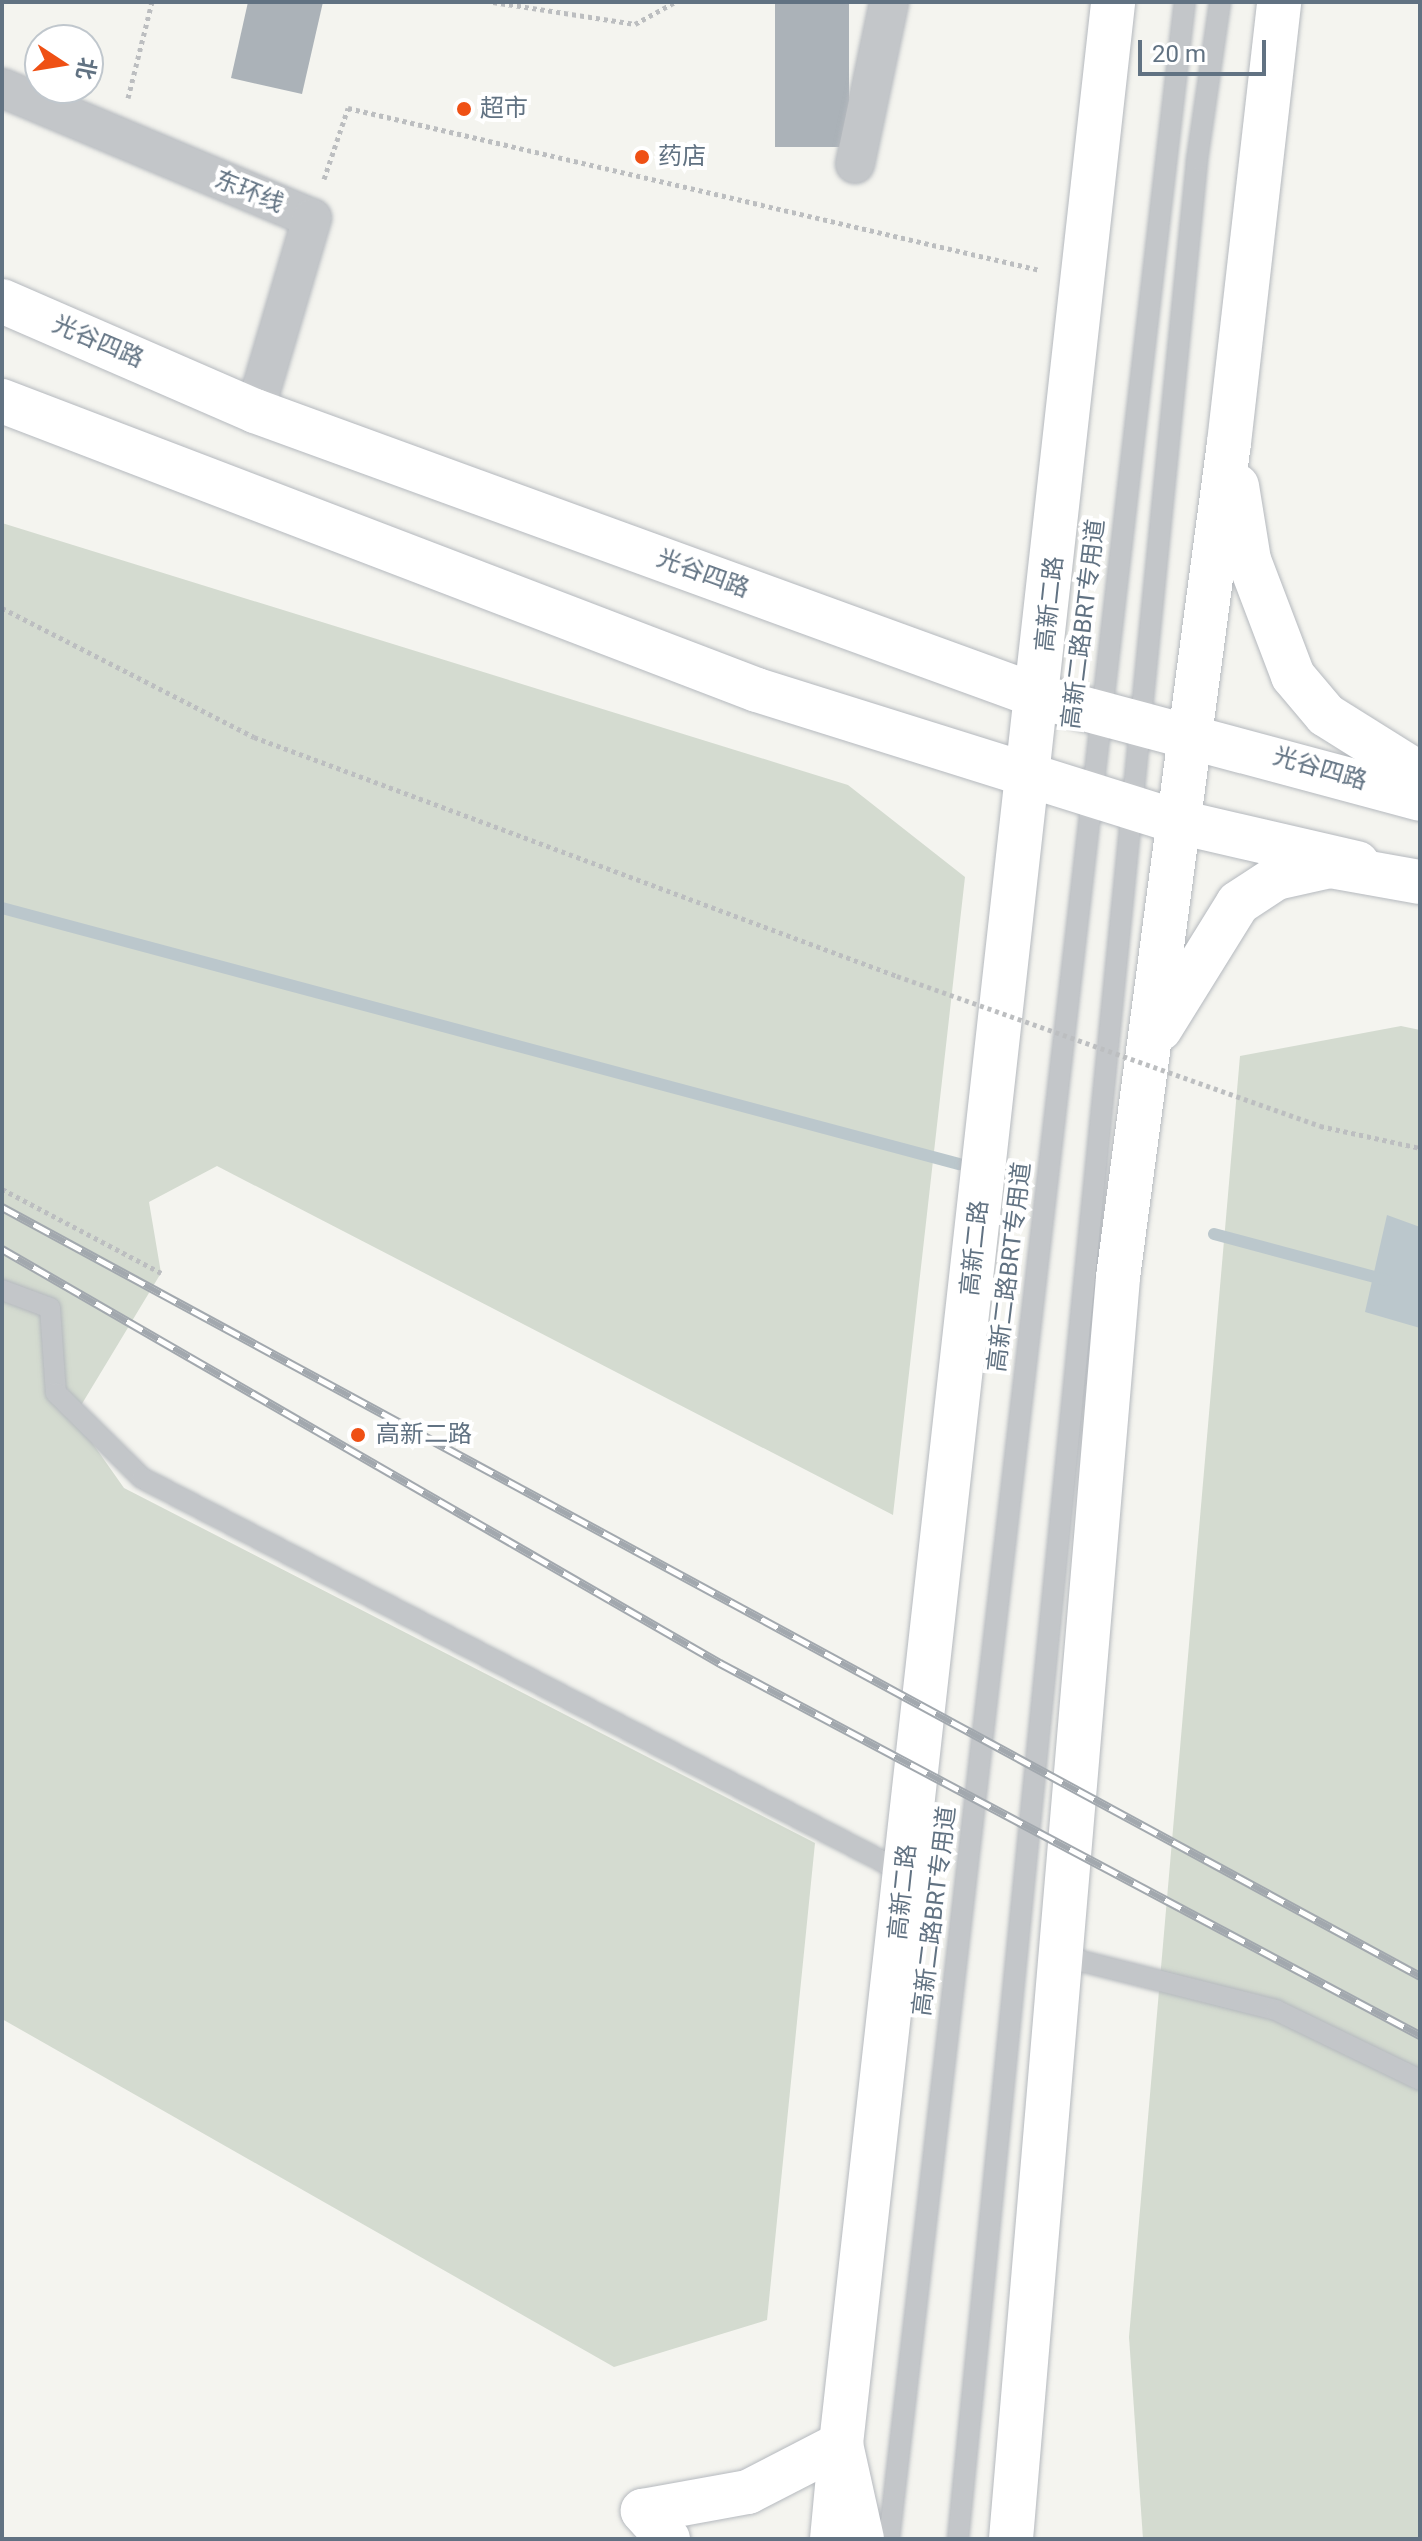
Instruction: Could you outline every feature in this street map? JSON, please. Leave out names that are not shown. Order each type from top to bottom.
[{"type":"main road","name":"高新二路","points":[[862,2539],[841,2444],[1028,777],[1040,697],[1113,2]]},
{"type":"main road","points":[[1012,2538],[1118,1277],[1229,443],[1279,2]]},
{"type":"main road","name":"光谷四路","points":[[2,301],[255,411],[1040,697],[1191,732],[1420,799]]},
{"type":"main road","points":[[2,401],[742,685],[1179,822],[1420,880]]},
{"type":"main road","points":[[1229,443],[1249,560],[1293,676],[1326,715],[1420,774]]},
{"type":"main road","points":[[1147,1053],[1238,903],[1276,878],[1330,866],[1420,880]]},
{"type":"main road","points":[[668,2539],[643,2511],[748,2492],[841,2444]]},
{"type":"main road","points":[[832,2539],[841,2444]]},
{"type":"street","points":[[855,164],[889,2]]},
{"type":"street","name":"东环线","points":[[2,88],[312,218],[255,411]]},
{"type":"lane","name":"高新二路BRT专用道","points":[[958,2539],[1132,808],[1121,716],[1185,2]]},
{"type":"lane","name":"高新二路BRT专用道","points":[[889,2539],[1091,796],[1121,716],[1220,2]]},
{"type":"lane","points":[[2,1290],[50,1308],[56,1393],[142,1478],[905,1873]]},
{"type":"lane","points":[[1061,1956],[1276,2010],[1420,2080]]},
{"type":"path","points":[[118,138],[152,2]]},
{"type":"path","points":[[493,2],[635,24],[675,2]]},
{"type":"path","points":[[312,218],[348,108],[1043,271]]},
{"type":"path","points":[[2,608],[254,737],[897,976],[1320,1126],[1420,1148]]},
{"type":"path","points":[[2,1189],[161,1273]]},
{"type":"shaded area","points":[[2,523],[848,785],[965,877],[893,1515],[217,1166],[149,1202],[161,1273],[74,1417],[124,1488],[815,1843],[767,2320],[614,2367],[2,2019]]},
{"type":"shaded area","points":[[1401,1026],[1420,1030],[1420,2539],[1143,2539],[1129,2337],[1240,1056]]},
{"type":"shaded area","points":[[1387,1215],[1420,1227],[1420,1328],[1365,1312]]},
{"type":"building","points":[[248,2],[323,2],[302,94],[231,78]]},
{"type":"building","points":[[775,2],[849,2],[849,147],[775,147]]},
{"type":"waterway","points":[[2,908],[959,1164]]},
{"type":"waterway","points":[[1214,1234],[1386,1280]]},
{"type":"railway","points":[[2,1207],[1420,1976]]},
{"type":"railway","points":[[2,1249],[720,1663],[1420,2035]]},
{"type":"place","name":"超市","points":[[464,109]]},
{"type":"place","name":"药店","points":[[642,157]]},
{"type":"place","name":"高新二路","points":[[358,1435]]}]
